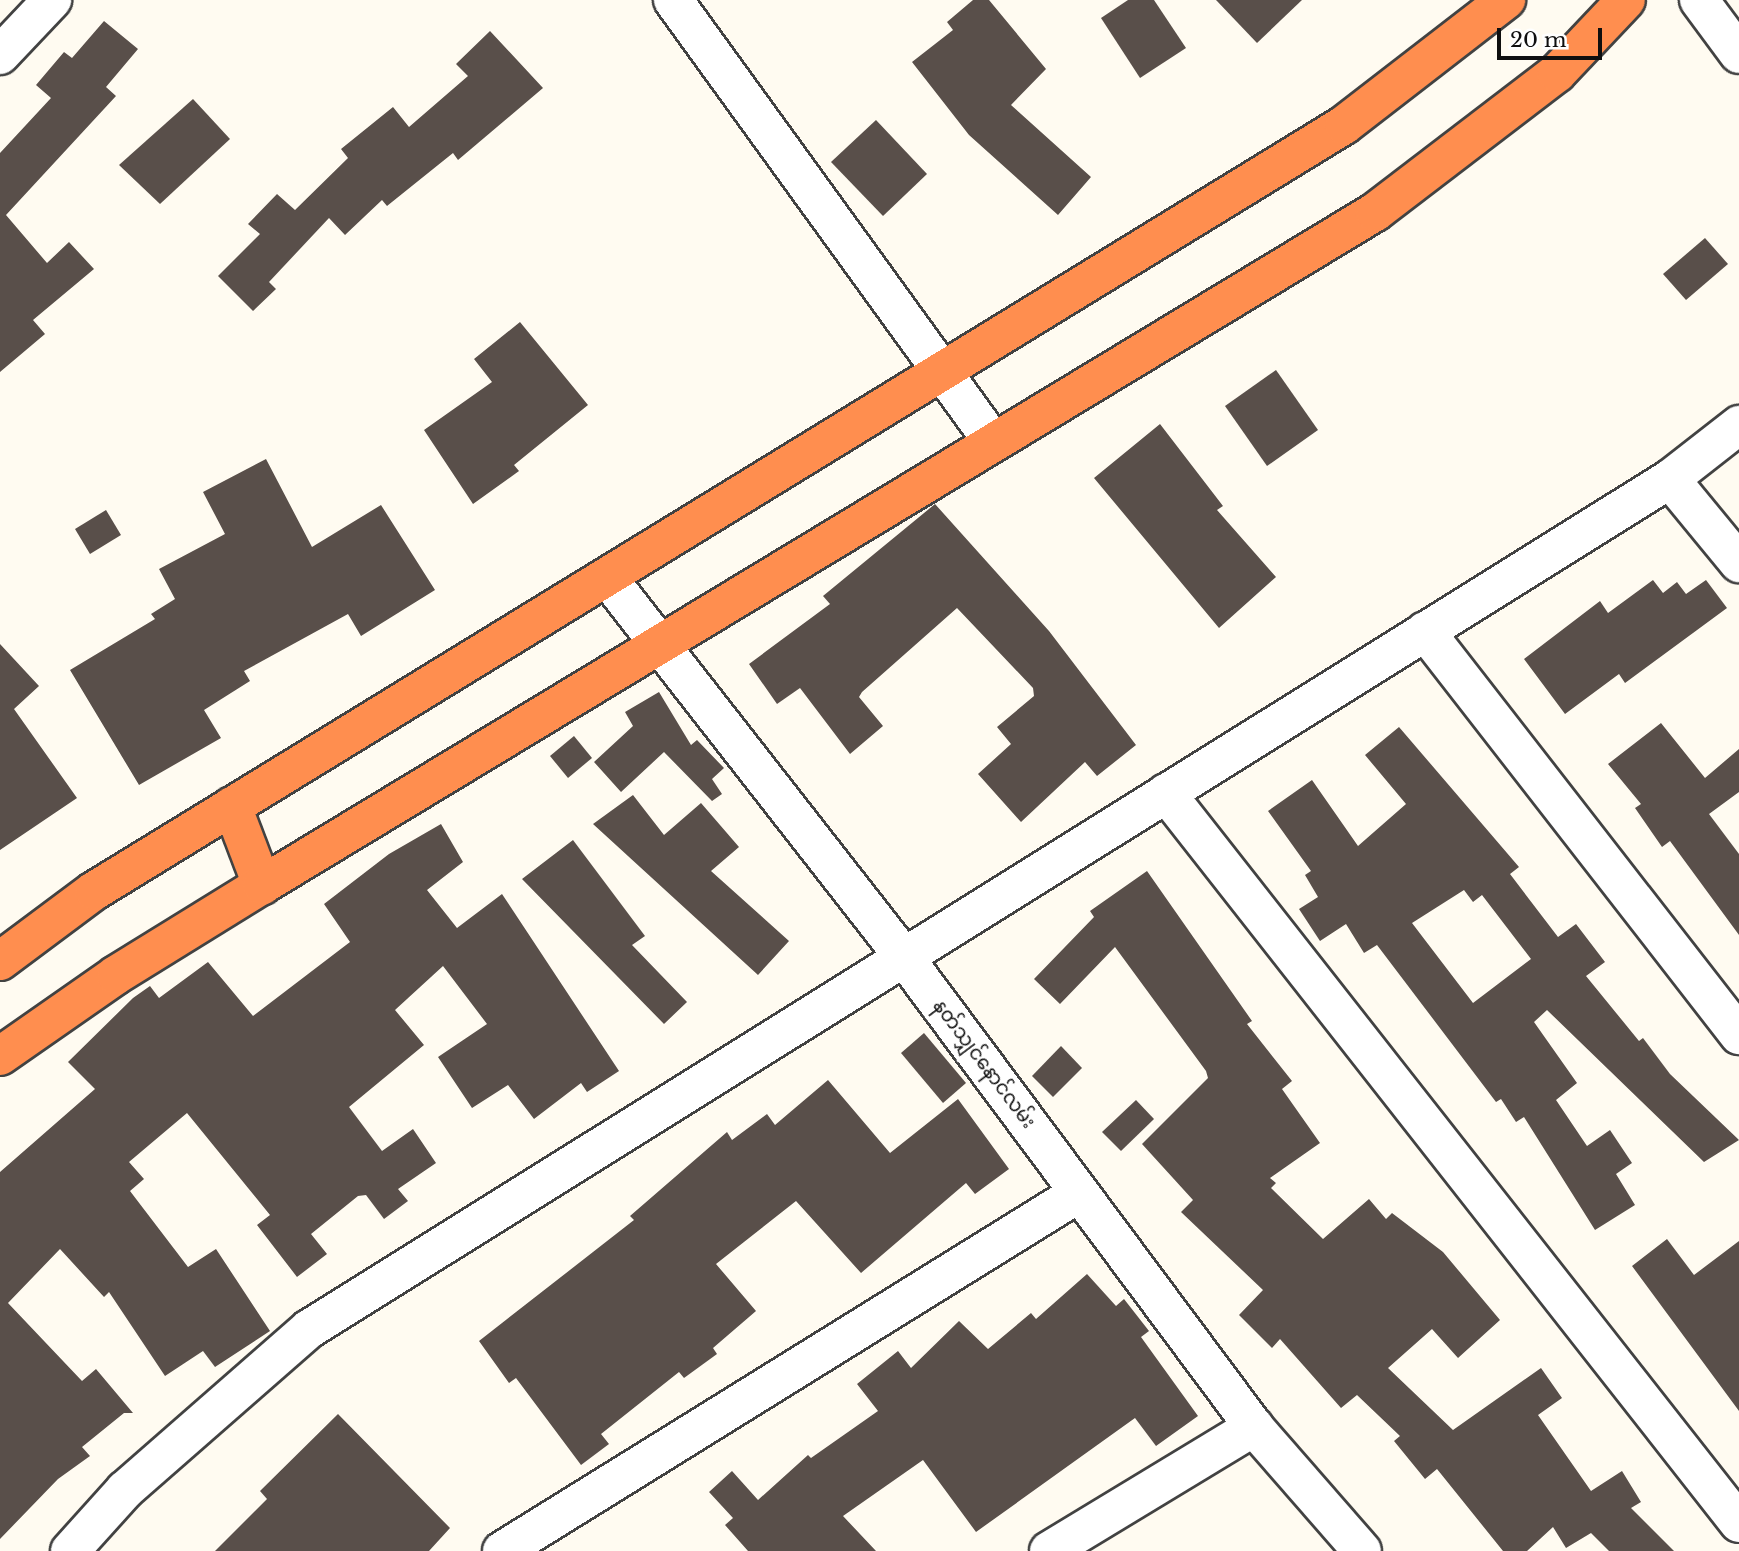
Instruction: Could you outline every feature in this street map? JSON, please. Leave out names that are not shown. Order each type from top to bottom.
[{"type":"highway","points":[[0,961],[94,891],[1344,125],[1506,0]]},
{"type":"highway","points":[[0,1056],[116,975],[262,885],[662,643],[991,439],[1374,212],[1557,73],[1626,0]]},
{"type":"highway","points":[[232,806],[262,885]]},
{"type":"street","points":[[0,55],[52,0]]},
{"type":"street","points":[[673,0],[944,370],[991,439]]},
{"type":"street","points":[[1699,0],[1739,54]]},
{"type":"street","points":[[69,1551],[125,1490],[309,1329],[1670,479],[1739,425]]},
{"type":"street","points":[[1670,479],[1739,564]]},
{"type":"street","name":"နတ်သျှင်နောင်လမ်း","points":[[607,577],[662,643],[904,957],[1254,1427],[1362,1551]]},
{"type":"street","points":[[1425,631],[1739,1035]]},
{"type":"street","points":[[1166,793],[1739,1523]]},
{"type":"street","points":[[502,1551],[1079,1193]]},
{"type":"street","points":[[1049,1551],[1254,1427]]},
{"type":"building","points":[[973,0],[989,0],[1046,69],[1011,105],[1091,177],[1058,215],[969,135],[912,62],[953,30],[947,22]]},
{"type":"building","points":[[1128,0],[1154,0],[1186,48],[1140,78],[1101,18]]},
{"type":"building","points":[[1216,0],[1302,0],[1257,43]]},
{"type":"building","points":[[104,21],[138,49],[106,87],[116,96],[6,215],[47,263],[69,242],[94,269],[33,320],[45,334],[0,372],[0,153],[51,98],[36,85],[64,52],[72,58]]},
{"type":"building","points":[[490,31],[543,88],[458,160],[453,153],[387,206],[382,200],[345,235],[329,218],[269,282],[276,289],[253,311],[218,276],[260,234],[248,224],[277,194],[295,210],[348,158],[341,149],[393,107],[409,127],[468,76],[456,64]]},
{"type":"building","points":[[193,99],[230,139],[160,204],[119,165]]},
{"type":"building","points":[[876,120],[927,174],[883,216],[831,162]]},
{"type":"building","points":[[1705,238],[1728,264],[1686,300],[1663,274]]},
{"type":"building","points":[[520,322],[588,405],[514,465],[519,471],[473,504],[424,430],[492,382],[474,359]]},
{"type":"building","points":[[1276,370],[1318,430],[1267,466],[1225,406]]},
{"type":"building","points":[[1160,424],[1223,506],[1217,510],[1276,577],[1219,628],[1094,478]]},
{"type":"building","points":[[266,459],[312,547],[381,505],[435,590],[361,636],[348,614],[244,671],[250,681],[204,710],[221,738],[139,785],[70,670],[155,619],[151,614],[175,599],[159,569],[225,534],[203,492]]},
{"type":"building","points":[[935,504],[1049,631],[1136,745],[1097,776],[1085,762],[1021,822],[978,774],[1011,744],[997,727],[1034,696],[1033,688],[957,608],[862,692],[859,697],[883,726],[850,754],[800,688],[777,704],[749,664],[830,604],[823,596]]},
{"type":"building","points":[[106,510],[121,535],[90,554],[75,529]]},
{"type":"building","points":[[1653,580],[1663,593],[1677,582],[1686,594],[1706,580],[1727,608],[1625,683],[1619,674],[1565,714],[1524,659],[1600,601],[1608,613]]},
{"type":"building","points":[[0,644],[39,686],[14,709],[77,798],[0,850]]},
{"type":"building","points":[[659,692],[691,745],[697,740],[724,768],[712,779],[722,794],[712,801],[664,752],[621,792],[594,762],[633,726],[625,712]]},
{"type":"building","points":[[1661,723],[1705,778],[1739,749],[1739,792],[1709,814],[1739,854],[1739,935],[1670,841],[1662,847],[1635,808],[1641,804],[1608,764]]},
{"type":"building","points":[[1399,727],[1519,867],[1510,874],[1558,937],[1576,924],[1605,962],[1586,976],[1639,1041],[1643,1038],[1670,1074],[1739,1140],[1704,1162],[1547,1010],[1534,1022],[1577,1083],[1556,1100],[1587,1146],[1610,1130],[1632,1163],[1616,1174],[1635,1205],[1595,1230],[1524,1117],[1516,1122],[1501,1099],[1496,1102],[1377,945],[1364,953],[1346,924],[1320,941],[1299,909],[1318,897],[1305,875],[1311,871],[1268,811],[1312,780],[1358,846],[1406,804],[1365,755]],"holes":[[[1464,890],[1473,902],[1482,895],[1531,959],[1473,1003],[1412,923]]]},
{"type":"building","points":[[574,736],[592,758],[568,778],[550,756]]},
{"type":"building","points":[[633,795],[664,835],[701,803],[739,847],[711,871],[789,941],[758,975],[593,824]]},
{"type":"building","points":[[441,824],[463,862],[427,890],[457,928],[502,894],[619,1071],[587,1092],[581,1083],[534,1119],[508,1085],[472,1108],[438,1057],[487,1024],[443,966],[395,1010],[424,1045],[349,1107],[382,1151],[413,1129],[436,1163],[398,1189],[408,1201],[384,1219],[366,1195],[358,1196],[311,1234],[327,1254],[297,1277],[257,1225],[270,1215],[187,1113],[129,1162],[144,1179],[130,1191],[188,1267],[216,1249],[270,1331],[215,1367],[203,1351],[165,1376],[109,1292],[104,1297],[60,1249],[8,1303],[82,1381],[96,1369],[133,1413],[124,1413],[82,1447],[90,1456],[58,1479],[0,1539],[0,1172],[95,1089],[68,1062],[133,998],[150,986],[159,998],[208,962],[253,1016],[350,942],[324,904],[389,854]]},
{"type":"building","points":[[573,840],[645,936],[632,945],[687,1002],[664,1024],[522,879]]},
{"type":"building","points":[[1147,871],[1252,1021],[1247,1024],[1292,1081],[1282,1089],[1320,1143],[1270,1178],[1276,1183],[1271,1188],[1323,1239],[1369,1199],[1386,1219],[1392,1213],[1443,1252],[1500,1320],[1458,1358],[1432,1329],[1388,1368],[1453,1430],[1541,1368],[1562,1398],[1538,1415],[1591,1491],[1622,1471],[1641,1502],[1631,1508],[1674,1551],[1609,1551],[1591,1533],[1566,1548],[1553,1527],[1527,1551],[1503,1551],[1437,1469],[1425,1479],[1394,1441],[1400,1436],[1357,1395],[1341,1408],[1280,1339],[1272,1348],[1239,1315],[1263,1290],[1181,1212],[1193,1200],[1142,1144],[1208,1078],[1206,1071],[1115,947],[1060,1004],[1034,979],[1094,917],[1090,911]]},
{"type":"building","points":[[924,1033],[966,1083],[943,1103],[901,1053]]},
{"type":"building","points":[[1061,1046],[1082,1068],[1053,1097],[1032,1076]]},
{"type":"building","points":[[828,1080],[890,1153],[958,1099],[1009,1169],[975,1194],[966,1183],[861,1273],[796,1201],[716,1264],[756,1311],[713,1348],[717,1354],[684,1378],[679,1372],[601,1434],[609,1444],[581,1465],[516,1378],[509,1383],[479,1341],[634,1220],[630,1216],[727,1132],[732,1140],[767,1114],[775,1125]]},
{"type":"building","points":[[1136,1100],[1154,1119],[1121,1151],[1102,1132]]},
{"type":"building","points":[[1667,1239],[1694,1275],[1739,1241],[1739,1411],[1632,1266]]},
{"type":"building","points":[[1087,1274],[1116,1306],[1124,1299],[1149,1331],[1141,1337],[1198,1416],[1156,1446],[1135,1418],[976,1532],[923,1460],[843,1516],[876,1551],[748,1551],[725,1525],[733,1518],[709,1492],[732,1471],[758,1500],[808,1455],[811,1458],[878,1411],[857,1384],[898,1351],[911,1368],[959,1321],[988,1349],[1031,1313],[1036,1319]]},
{"type":"building","points":[[338,1414],[450,1528],[429,1551],[215,1551],[267,1499],[260,1491]]}]
